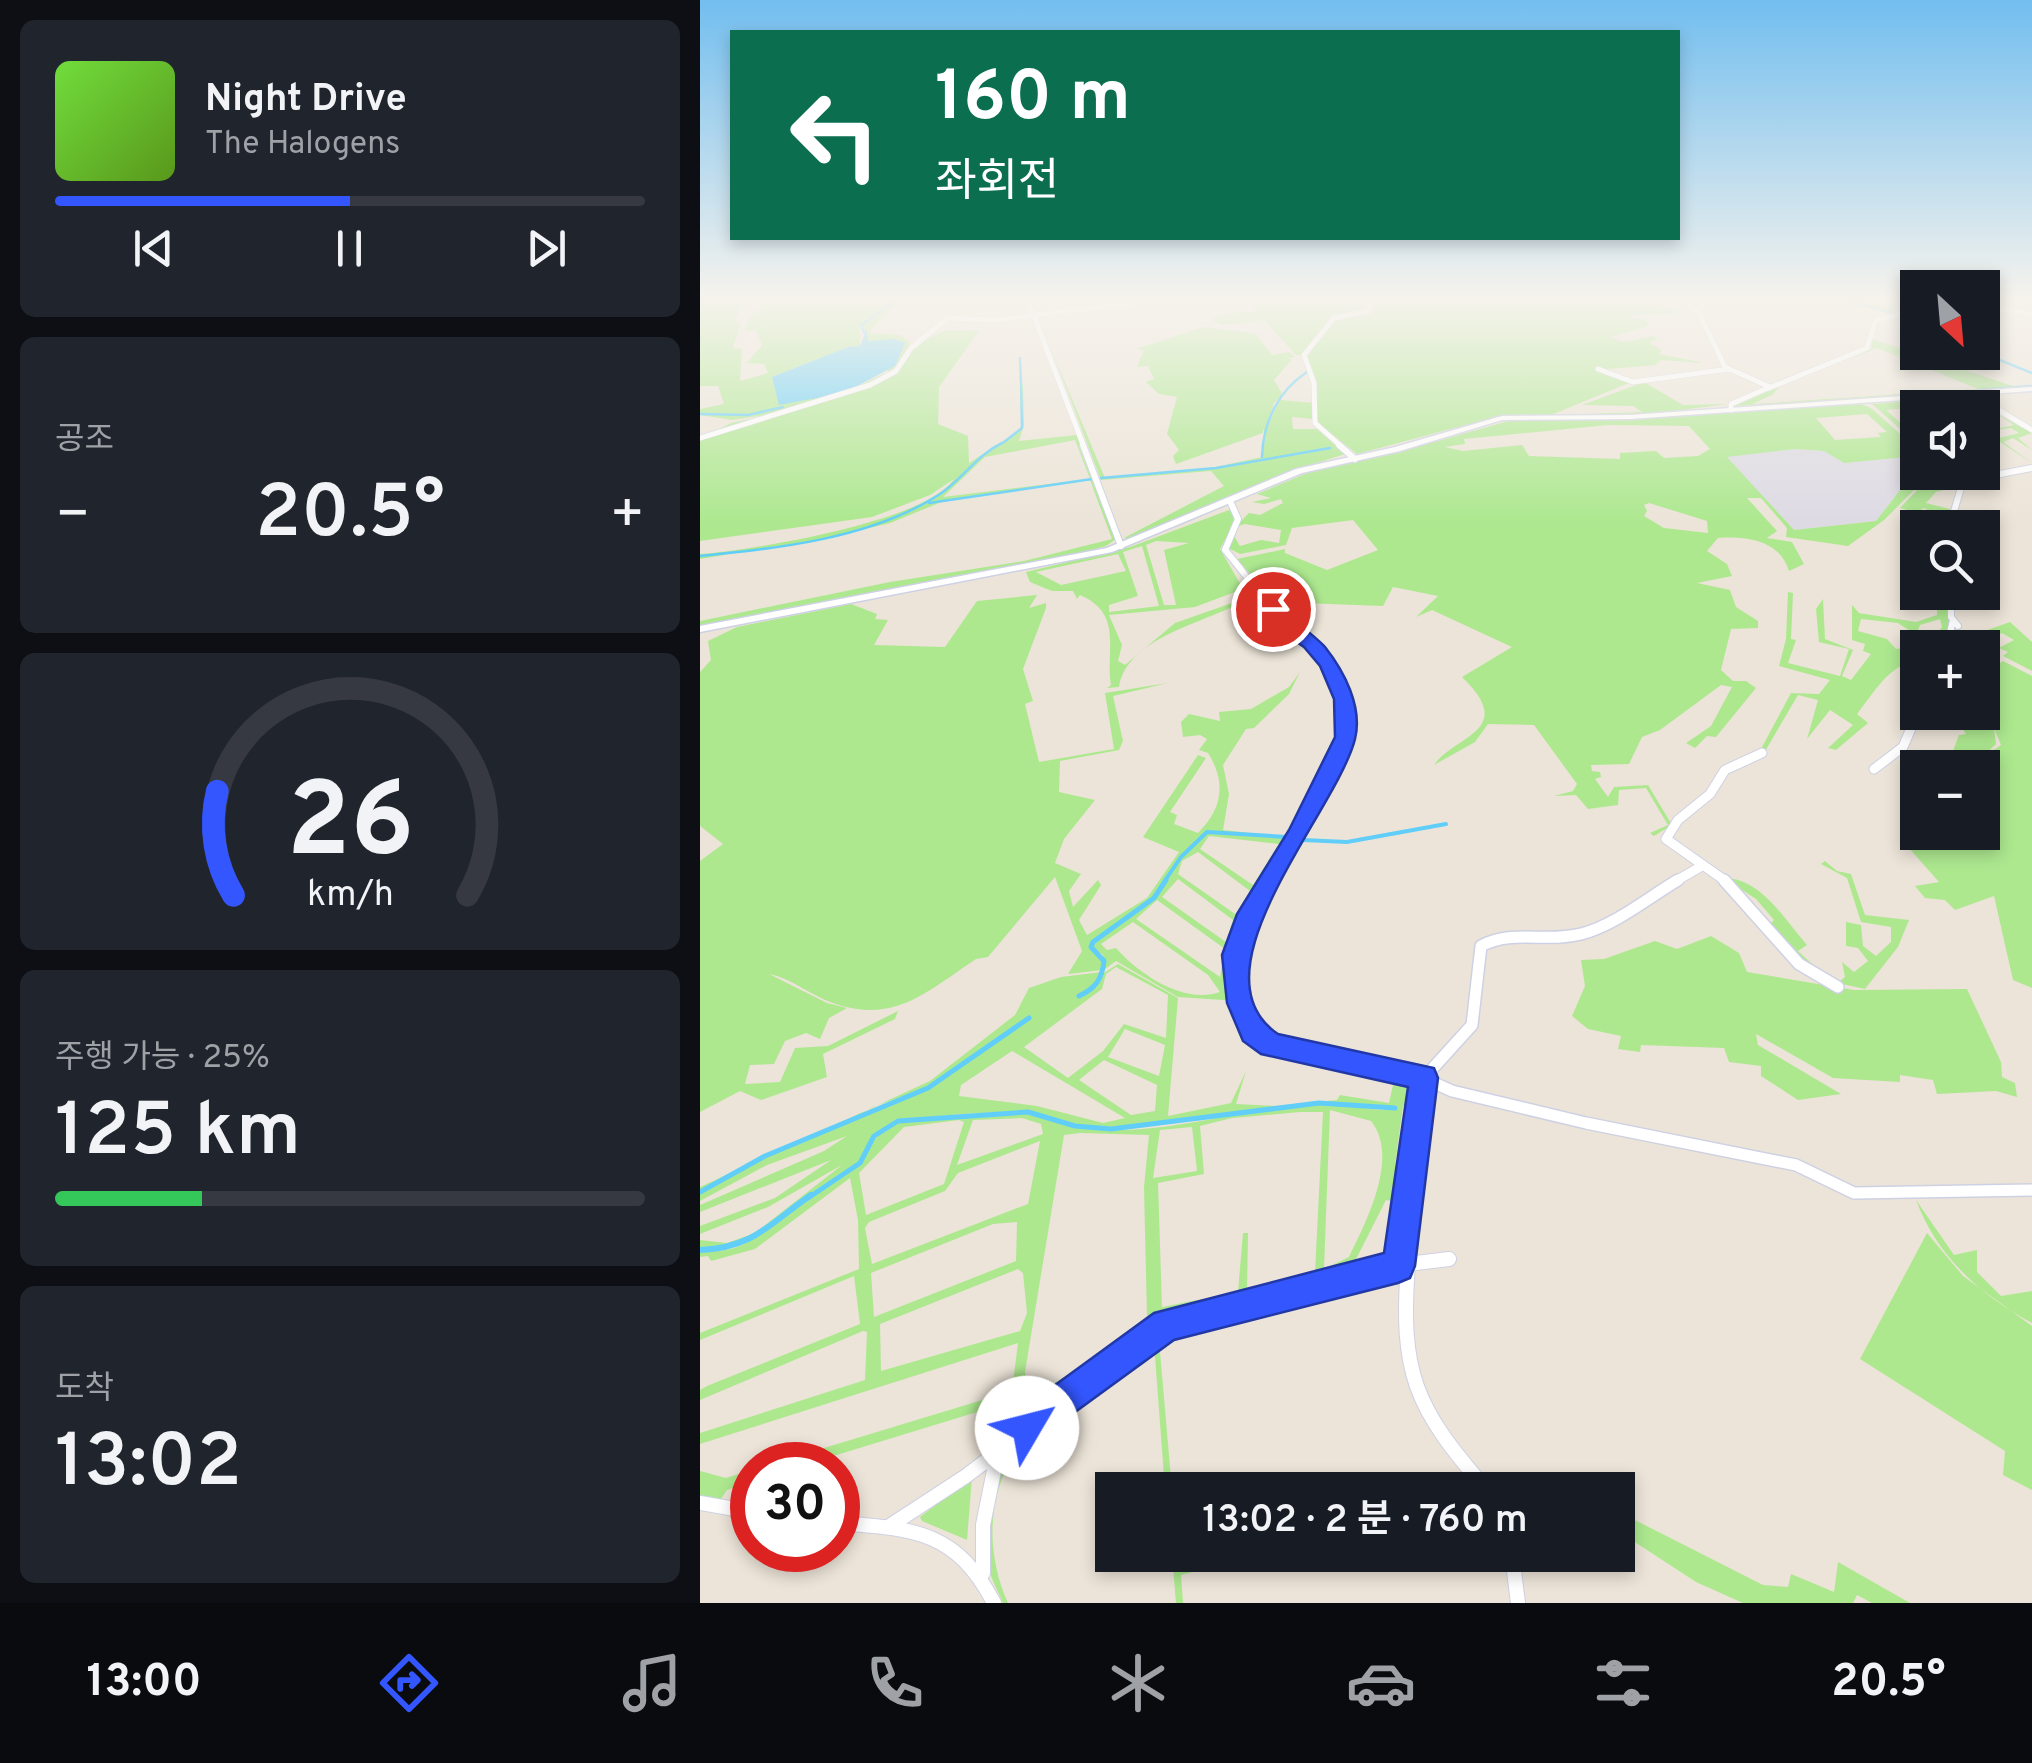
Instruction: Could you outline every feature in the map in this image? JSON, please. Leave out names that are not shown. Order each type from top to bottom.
[{"type":"main road","points":[[2000,391],[2032,389]]},
{"type":"main road","points":[[700,629],[998,574],[1121,546],[1299,471],[1511,417],[1731,410],[1900,398]]},
{"type":"street","points":[[700,438],[734,421],[854,392],[893,373]]},
{"type":"street","points":[[1055,373],[1121,546]]},
{"type":"street","points":[[1310,373],[1314,421],[1355,458]]},
{"type":"street","points":[[1610,373],[1633,382],[1700,373]]},
{"type":"street","points":[[1740,373],[1762,380],[1770,388]]},
{"type":"street","points":[[1731,410],[1731,404],[1818,373]]},
{"type":"street","points":[[2000,411],[2032,430]]},
{"type":"street","points":[[1954,510],[1963,481],[2032,468]]},
{"type":"street","points":[[1230,501],[1238,518],[1226,550],[1264,594],[1276,618],[1324,656],[1340,687],[1346,722],[1335,767],[1259,894],[1239,941],[1234,969],[1242,1012],[1253,1033],[1271,1045],[1424,1078],[1452,1091],[1586,1123],[1796,1165],[1854,1193],[2032,1190]]},
{"type":"street","points":[[1874,768],[1903,748],[1910,730]]},
{"type":"street","points":[[1762,752],[1725,770],[1710,794],[1666,835],[1668,844],[1728,884],[1799,964],[1819,980],[1838,986]]},
{"type":"street","points":[[1473,1472],[1422,1404],[1410,1372],[1403,1323],[1403,1265],[1424,1078],[1472,1025],[1475,968],[1488,939],[1500,935],[1550,940],[1575,937],[1702,866]]},
{"type":"street","points":[[888,1527],[1166,1325],[1403,1265],[1449,1260]]},
{"type":"street","points":[[994,1603],[984,1576],[983,1524],[999,1450]]},
{"type":"street","points":[[700,1504],[730,1509]]},
{"type":"street","points":[[860,1524],[910,1529],[957,1547],[984,1576]]},
{"type":"street","points":[[1514,1572],[1518,1603]]},
{"type":"shaded area","points":[[1796,449],[1824,451],[1844,463],[1900,458],[1900,490],[1876,521],[1794,530],[1726,456]]},
{"type":"green space","points":[[700,373],[741,373],[740,381],[783,373],[772,377],[844,393],[890,373],[840,398],[895,373],[949,373],[939,387],[938,424],[968,436],[969,463],[1021,430],[1023,384],[1024,425],[1019,441],[1077,435],[1116,539],[1106,546],[1067,556],[700,626],[700,621],[890,582],[1024,561],[1112,539],[1090,480],[944,501],[890,523],[827,538],[700,559],[700,554],[796,540],[875,521],[937,494],[954,479],[930,495],[872,517],[700,541],[700,439],[731,423],[785,412],[732,420],[700,415],[700,409],[724,404],[718,386],[700,386]],"holes":[[[1075,440],[1090,479],[943,497],[985,457]]]},
{"type":"green space","points":[[1060,373],[1105,478],[1206,469],[1262,457],[1266,435],[1263,429],[1263,433],[1176,464],[1173,456],[1179,450],[1167,434],[1177,397],[1159,394],[1146,382],[1154,379],[1151,373],[1280,373],[1274,380],[1283,395],[1274,403],[1268,423],[1280,400],[1314,403],[1313,419],[1292,417],[1293,429],[1317,429],[1345,454],[1283,474],[1132,539],[1124,538],[1224,486],[1211,471],[1101,480]]},
{"type":"green space","points":[[1311,373],[1603,373],[1629,383],[1551,415],[1503,415],[1357,454],[1318,423]]},
{"type":"green space","points":[[1938,373],[1973,373],[2016,387],[2032,387],[1985,390],[1963,390],[1978,389]]},
{"type":"green space","points":[[1644,382],[1683,405],[1727,404],[1658,413],[1556,415],[1642,412],[1633,406],[1582,405]]},
{"type":"green space","points":[[1780,386],[1772,395],[1752,404],[1900,394],[1735,406]]},
{"type":"green space","points":[[1900,402],[1900,409],[1886,410],[1900,422],[1900,429],[1872,404]]},
{"type":"green space","points":[[1858,403],[1871,408],[1900,434],[1900,458],[1844,463],[1824,451],[1796,449],[1727,457],[1794,530],[1876,521],[1900,490],[1914,490],[1884,520],[1848,546],[1786,537],[1787,528],[1761,498],[1747,498],[1777,531],[1767,538],[1792,542],[1804,564],[1789,571],[1778,552],[1750,539],[1718,538],[1707,551],[1727,564],[1732,576],[1697,583],[1730,590],[1736,607],[1758,621],[1758,628],[1731,629],[1721,670],[1733,681],[1746,681],[1756,688],[1716,737],[1707,736],[1695,748],[1686,743],[1711,726],[1732,687],[1721,685],[1660,730],[1642,737],[1629,764],[1591,765],[1592,771],[1600,772],[1601,777],[1595,779],[1608,797],[1614,787],[1648,785],[1672,825],[1654,836],[1650,833],[1668,825],[1646,788],[1619,790],[1618,805],[1588,809],[1576,795],[1554,796],[1573,791],[1577,784],[1534,725],[1488,724],[1475,742],[1434,765],[1483,721],[1484,709],[1478,695],[1462,677],[1512,647],[1432,610],[1416,617],[1438,596],[1393,587],[1383,606],[1275,602],[1237,559],[1285,549],[1285,553],[1327,570],[1378,550],[1353,520],[1292,528],[1286,545],[1240,554],[1228,548],[1234,536],[1240,546],[1261,540],[1279,543],[1281,530],[1245,524],[1235,527],[1249,513],[1260,515],[1283,503],[1281,499],[1264,504],[1252,502],[1271,498],[1257,494],[1312,471],[1399,452],[1512,420],[1638,419]],"holes":[[[1867,414],[1887,432],[1878,433],[1881,437],[1835,440],[1816,418]],[[1608,425],[1689,426],[1710,449],[1698,456],[1664,458],[1656,451],[1620,453],[1620,459],[1529,456],[1522,445],[1463,451],[1445,447],[1465,444],[1464,439]],[[1649,503],[1707,521],[1708,533],[1664,528],[1644,516],[1644,505]]]},
{"type":"green space","points":[[2000,416],[2032,433],[2018,438],[2032,450],[2013,438],[2003,442],[2032,463],[2000,442],[2000,438],[2019,433],[2011,428],[2000,430],[2014,425]]},
{"type":"green space","points":[[1917,490],[1944,490],[1936,492],[1926,503],[1950,509],[1908,510],[1900,508]]},
{"type":"green space","points":[[1229,510],[1235,512],[1235,522],[1220,549],[1242,587],[1242,602],[1152,644],[1125,670],[1119,687],[1107,688],[1111,685],[1110,634],[1103,612],[1080,595],[1077,599],[1073,591],[1052,591],[1030,582],[1026,572],[1130,547]],"holes":[[[1156,541],[1189,543],[1164,550],[1176,605],[1164,605],[1146,545]],[[1142,546],[1159,606],[1109,612],[1109,605],[1138,596],[1123,552]],[[1118,554],[1126,571],[1061,585],[1036,572]],[[1235,592],[1232,603],[1175,623],[1125,665],[1118,661],[1122,645],[1109,615],[1195,607]]]},
{"type":"green space","points":[[1788,592],[1793,593],[1791,639],[1796,640],[1788,663],[1840,676],[1849,649],[1819,642],[1816,609],[1823,599],[1825,639],[1853,650],[1842,676],[1851,680],[1871,654],[1863,651],[1865,644],[1852,640],[1852,605],[1859,613],[1916,622],[1937,615],[1937,610],[1949,610],[1948,630],[1940,630],[1940,619],[1920,625],[1918,630],[1908,630],[1898,623],[1861,619],[1858,631],[1887,639],[1900,649],[1900,667],[1883,681],[1857,714],[1868,723],[1836,750],[1828,748],[1853,725],[1830,710],[1807,739],[1818,700],[1798,695],[1764,753],[1761,749],[1791,693],[1819,694],[1830,680],[1779,666],[1786,639]]},
{"type":"green space","points":[[1037,595],[1029,608],[1046,603],[1023,669],[1033,701],[1025,704],[1039,762],[1114,749],[1105,693],[1168,683],[1113,696],[1123,741],[1119,750],[1060,761],[1059,792],[1095,800],[1064,839],[1055,863],[1081,874],[1069,891],[1073,907],[1098,880],[1101,885],[1079,920],[1087,935],[1147,898],[1179,852],[1143,837],[1198,755],[1206,758],[1170,812],[1177,815],[1174,824],[1198,833],[1217,805],[1218,775],[1208,753],[1199,750],[1207,739],[1200,735],[1183,737],[1181,722],[1189,714],[1220,721],[1219,712],[1251,709],[1289,687],[1300,672],[1289,694],[1254,728],[1246,729],[1223,765],[1229,794],[1223,830],[1293,838],[1256,893],[1235,938],[1232,959],[1238,1001],[1178,997],[1116,961],[1105,969],[1103,955],[1092,947],[1093,942],[1090,947],[1102,956],[1102,970],[1068,974],[1082,951],[1055,877],[988,957],[976,959],[926,993],[892,1007],[855,1009],[769,974],[827,1003],[847,1008],[829,1018],[820,1039],[806,1033],[785,1041],[774,1064],[750,1065],[745,1084],[780,1082],[795,1048],[828,1046],[898,1011],[895,1019],[823,1054],[827,1077],[761,1100],[740,1091],[700,1112],[700,861],[723,844],[700,826],[700,672],[711,660],[708,641],[737,627],[851,604],[877,614],[875,619],[888,620],[874,645],[945,647],[977,601]],"holes":[[[1209,836],[1279,844],[1253,885],[1200,849]],[[1198,852],[1250,891],[1238,916],[1178,874],[1182,861]],[[1178,879],[1233,920],[1226,942],[1162,897]],[[1157,900],[1225,949],[1220,977],[1136,919]],[[1133,922],[1208,975],[1220,992],[1206,995],[1177,990],[1149,976],[1116,948],[1107,950],[1101,944]]]},
{"type":"green space","points":[[2010,622],[2032,642],[2032,671],[2003,656],[2008,652],[2000,647],[2014,640],[2000,634],[2000,630],[1987,630]]},
{"type":"green space","points":[[2003,661],[2032,676],[2032,988],[2013,980],[1994,896],[1955,910],[1945,900],[1925,898],[1915,886],[1939,882],[1911,850],[2000,850],[2000,750],[1994,750],[2001,745],[1995,730],[2000,730]]},
{"type":"green space","points":[[1963,730],[1994,730],[1996,744],[1990,750],[1953,750],[1959,735],[1966,734]]},
{"type":"green space","points":[[1825,861],[1837,871],[1851,874],[1865,915],[1909,920],[1898,947],[1865,989],[1824,980],[1767,927],[1774,920],[1756,899],[1724,878],[1760,892],[1807,945],[1798,951],[1824,975],[1840,981],[1845,977],[1842,962],[1854,972],[1868,961],[1858,948],[1846,946],[1846,922],[1861,925],[1863,946],[1876,956],[1891,942],[1891,927],[1861,922],[1847,878],[1821,864]]},
{"type":"green space","points":[[1711,936],[1739,953],[1747,972],[1854,990],[1967,989],[2001,1062],[2002,1077],[2015,1083],[2017,1097],[1996,1091],[1937,1094],[1933,1080],[1900,1075],[1900,1082],[1833,1078],[1756,1034],[1758,1045],[1841,1094],[1798,1100],[1761,1076],[1761,1066],[1729,1062],[1724,1048],[1641,1045],[1640,1052],[1618,1049],[1621,1036],[1588,1029],[1572,1016],[1585,986],[1581,960],[1604,959],[1655,941],[1677,949]]},
{"type":"green space","points":[[1118,964],[1178,998],[1168,1116],[1231,1103],[1246,1071],[1236,1104],[1276,1106],[1337,1100],[1340,1095],[1389,1103],[1395,1076],[1356,1066],[1402,1074],[1412,1082],[1413,1101],[1403,1106],[1395,1165],[1408,1167],[1401,1203],[1386,1200],[1350,1271],[1184,1310],[1159,1320],[1020,1424],[1013,1401],[860,1448],[860,1442],[844,1442],[1012,1391],[1018,1343],[700,1444],[700,1433],[865,1380],[867,1332],[700,1400],[700,1390],[707,1386],[860,1324],[854,1276],[700,1340],[700,1333],[859,1269],[858,1220],[850,1178],[755,1249],[711,1261],[708,1256],[700,1257],[700,1251],[733,1248],[760,1235],[724,1248],[700,1248],[700,1240],[727,1243],[755,1233],[842,1165],[768,1207],[700,1234],[700,1226],[775,1198],[831,1160],[700,1212],[700,1205],[824,1151],[847,1136],[767,1165],[700,1201],[700,1193],[765,1157],[867,1110],[847,1122],[926,1089],[878,1105],[930,1081],[1015,1015],[1029,988],[1061,977],[1102,972],[1096,989],[1104,973]],"holes":[[[1116,967],[1168,995],[1166,1038],[1124,1024],[1103,1051],[1068,1078],[1024,1047],[1102,989],[1106,974]],[[1125,1029],[1165,1045],[1159,1076],[1108,1057]],[[1012,1051],[1125,1118],[1103,1123],[1037,1106],[959,1096],[961,1085]],[[1104,1060],[1157,1085],[1155,1111],[1131,1115],[1079,1080]],[[1319,1102],[1396,1109],[1320,1104],[1135,1130],[1108,1130],[1078,1125],[1112,1128]],[[1330,1110],[1371,1121],[1382,1153],[1371,1208],[1349,1257],[1324,1269]],[[1323,1112],[1315,1272],[1288,1283],[1247,1290],[1248,1233],[1243,1233],[1238,1292],[1162,1307],[1158,1183],[1204,1174],[1200,1126],[1232,1118]],[[921,1118],[884,1130],[857,1166],[768,1229],[799,1202],[859,1162],[873,1136],[898,1120]],[[1022,1118],[1041,1124],[1043,1134],[957,1165],[973,1120]],[[964,1122],[944,1184],[866,1215],[859,1173],[904,1127]],[[1192,1127],[1197,1171],[1153,1178],[1160,1130]],[[1064,1135],[1149,1135],[1144,1187],[1147,1317],[1088,1363],[1029,1398],[1025,1372]],[[1040,1141],[1028,1204],[872,1264],[865,1228],[869,1222],[945,1191],[958,1173]],[[1017,1222],[1016,1261],[874,1317],[871,1273],[993,1224]],[[1018,1269],[1023,1273],[1027,1313],[1020,1331],[881,1371],[880,1324]]]},
{"type":"green space","points":[[743,1167],[700,1191],[700,1187]]},
{"type":"green space","points":[[1916,1200],[1954,1255],[1977,1250],[1977,1272],[2001,1296],[2032,1291],[2032,1323],[1995,1300],[1962,1272],[1936,1239]]},
{"type":"green space","points":[[1927,1233],[1963,1276],[2032,1326],[2032,1490],[2003,1475],[2005,1451],[1860,1359]]},
{"type":"green space","points":[[1200,1321],[1159,1340],[1170,1472],[1164,1472],[1154,1343],[1027,1439],[1013,1457],[1003,1476],[993,1518],[995,1561],[1008,1603],[1003,1603],[988,1566],[986,1538],[993,1490],[1009,1451],[1176,1325]]},
{"type":"green space","points":[[700,1471],[730,1477],[730,1489],[721,1499],[700,1497]]},
{"type":"green space","points":[[972,1477],[967,1540],[922,1521],[920,1517]]},
{"type":"green space","points":[[1635,1520],[1763,1585],[1788,1587],[1791,1574],[1834,1592],[1838,1562],[1910,1603],[1872,1603],[1857,1595],[1853,1603],[1743,1603],[1696,1582],[1635,1542]]},
{"type":"green space","points":[[1173,1572],[1192,1572],[1181,1575],[1183,1603],[1176,1603]]},
{"type":"water","points":[[783,373],[882,373],[844,393],[779,405],[772,377]]},
{"type":"waterway","points":[[1021,373],[1021,383]]},
{"type":"waterway","points":[[1262,457],[1265,432],[1274,408],[1288,388],[1306,373]]},
{"type":"waterway","points":[[1004,442],[1022,428],[1021,384]]},
{"type":"waterway","points":[[1981,390],[2032,386]]},
{"type":"waterway","points":[[700,414],[748,415],[783,407]]},
{"type":"waterway","points":[[700,556],[792,545],[882,522],[937,496],[1002,443]]},
{"type":"waterway","points":[[1101,478],[1216,468],[1330,448]]},
{"type":"waterway","points":[[929,503],[1092,479]]},
{"type":"waterway","points":[[1303,840],[1347,842],[1446,824]]},
{"type":"waterway","points":[[1164,882],[1181,857],[1207,832],[1287,837]]},
{"type":"waterway","points":[[1079,996],[1094,986],[1102,973],[1104,961],[1091,947],[1093,942],[1154,898],[1166,880]]},
{"type":"waterway","points":[[700,1192],[765,1156],[928,1088],[1029,1018]]},
{"type":"waterway","points":[[808,1198],[860,1163],[874,1136],[898,1121],[1028,1112],[1075,1126],[1111,1129],[1319,1103],[1395,1108]]},
{"type":"waterway","points":[[700,1250],[748,1239],[811,1195]]},
{"type":"route","points":[[1027,1428],[1166,1325],[1187,1316],[1398,1266],[1424,1078],[1408,1071],[1271,1045],[1253,1033],[1240,1003],[1235,955],[1250,914],[1300,832],[1303,819],[1335,767],[1346,737],[1344,699],[1324,656],[1311,642],[1280,622],[1273,609]]}]
